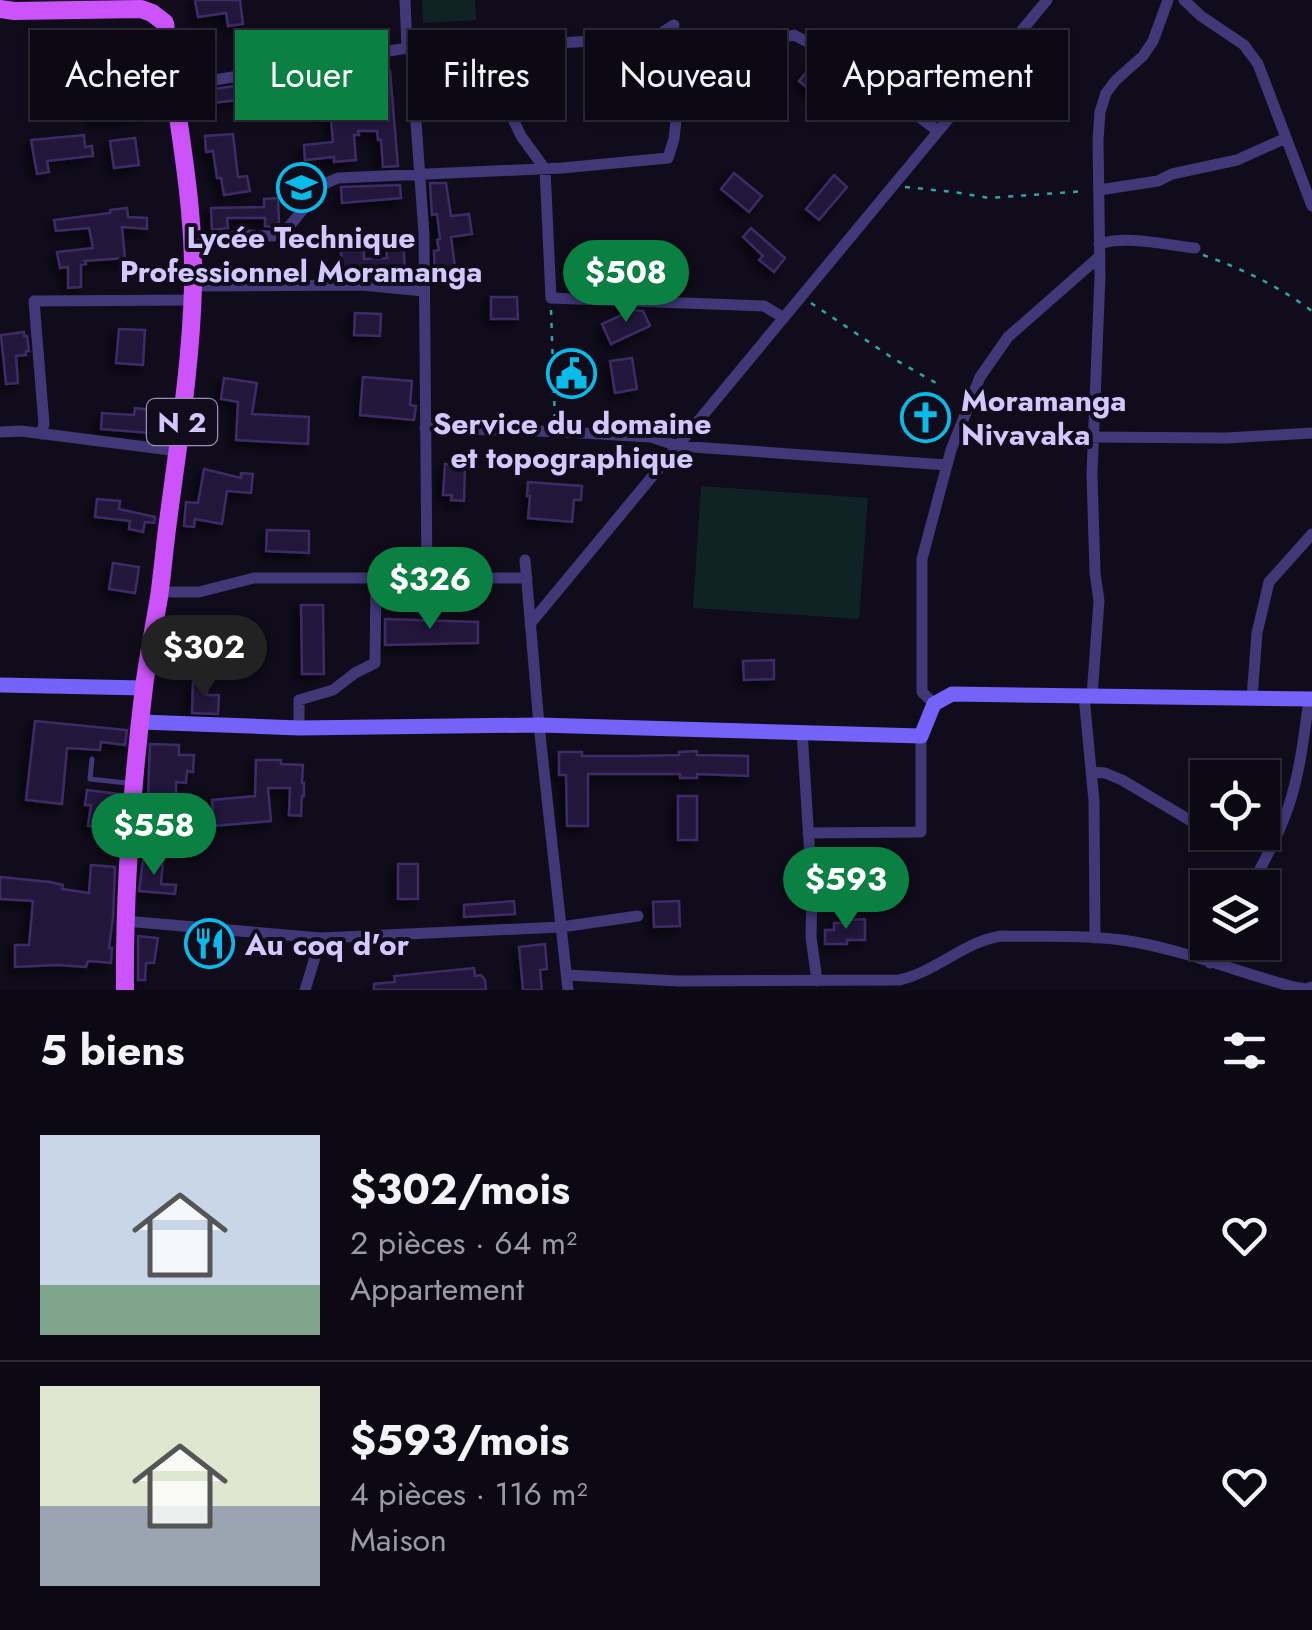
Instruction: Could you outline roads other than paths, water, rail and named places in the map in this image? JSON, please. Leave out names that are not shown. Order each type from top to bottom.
[{"type":"main road","name":"N 2","points":[[0,8],[14,11],[156,6],[166,30]]},
{"type":"main road","name":"N 2","points":[[125,990],[124,921],[144,688],[178,451],[193,293],[192,242],[178,120]]},
{"type":"street","points":[[406,0],[408,33]]},
{"type":"street","points":[[530,624],[1047,0]]},
{"type":"street","points":[[1095,938],[1088,696],[1099,600],[1092,508],[1100,112],[1106,93],[1153,41],[1168,0]]},
{"type":"street","points":[[1184,0],[1244,45],[1258,64],[1312,206]]},
{"type":"street","points":[[565,43],[656,37],[674,25]]},
{"type":"street","points":[[192,242],[273,236],[286,229],[324,184],[338,178],[545,169],[668,158],[676,111],[776,40],[794,35],[848,63],[938,131]]},
{"type":"street","points":[[215,80],[408,50]]},
{"type":"street","points":[[415,120],[424,234],[427,578]]},
{"type":"street","points":[[514,120],[545,169],[551,298],[764,306],[784,318]]},
{"type":"street","points":[[1098,190],[1158,181],[1172,174],[1238,160],[1286,138]]},
{"type":"street","points":[[934,704],[922,692],[922,560],[947,465],[980,376],[1008,337],[1110,240],[1195,248]]},
{"type":"street","points":[[40,434],[44,424],[34,300],[361,285],[424,291]]},
{"type":"street","points":[[425,428],[651,438],[678,446],[947,465]]},
{"type":"street","points":[[0,432],[22,431],[178,451]]},
{"type":"street","points":[[957,436],[1226,438],[1312,434]]},
{"type":"street","points":[[1252,698],[1257,633],[1269,582],[1312,534]]},
{"type":"street","points":[[525,560],[568,990]]},
{"type":"street","points":[[160,592],[200,592],[254,578],[526,578]]},
{"type":"street","points":[[299,728],[299,700],[334,690],[375,663],[376,578]]},
{"type":"street","points":[[0,685],[144,688]]},
{"type":"street","points":[[808,833],[921,832],[922,736],[934,704],[952,694],[1310,699],[1301,760],[1280,827]]},
{"type":"street","points":[[141,722],[299,728],[539,725],[922,736]]},
{"type":"street","points":[[802,731],[812,889],[811,937],[817,981]]},
{"type":"street","points":[[1091,772],[1122,780],[1190,820]]},
{"type":"street","points":[[1259,870],[1270,850]]},
{"type":"street","points":[[124,921],[322,938],[561,927],[638,916]]},
{"type":"street","points":[[567,974],[678,981],[899,980],[916,976],[984,939],[1001,936],[1134,942],[1294,987],[1312,986]]},
{"type":"street","points":[[305,990],[322,938]]},
{"type":"lane","points":[[92,760],[90,778],[135,784]]},
{"type":"place","name":"Lycée Technique Professionnel Moramanga","points":[[301,188]]},
{"type":"place","name":"Service du domaine et topographique","points":[[572,374]]},
{"type":"place","name":"Moramanga Nivavaka","points":[[926,417]]},
{"type":"place","name":"Au coq d'or","points":[[210,944]]}]
